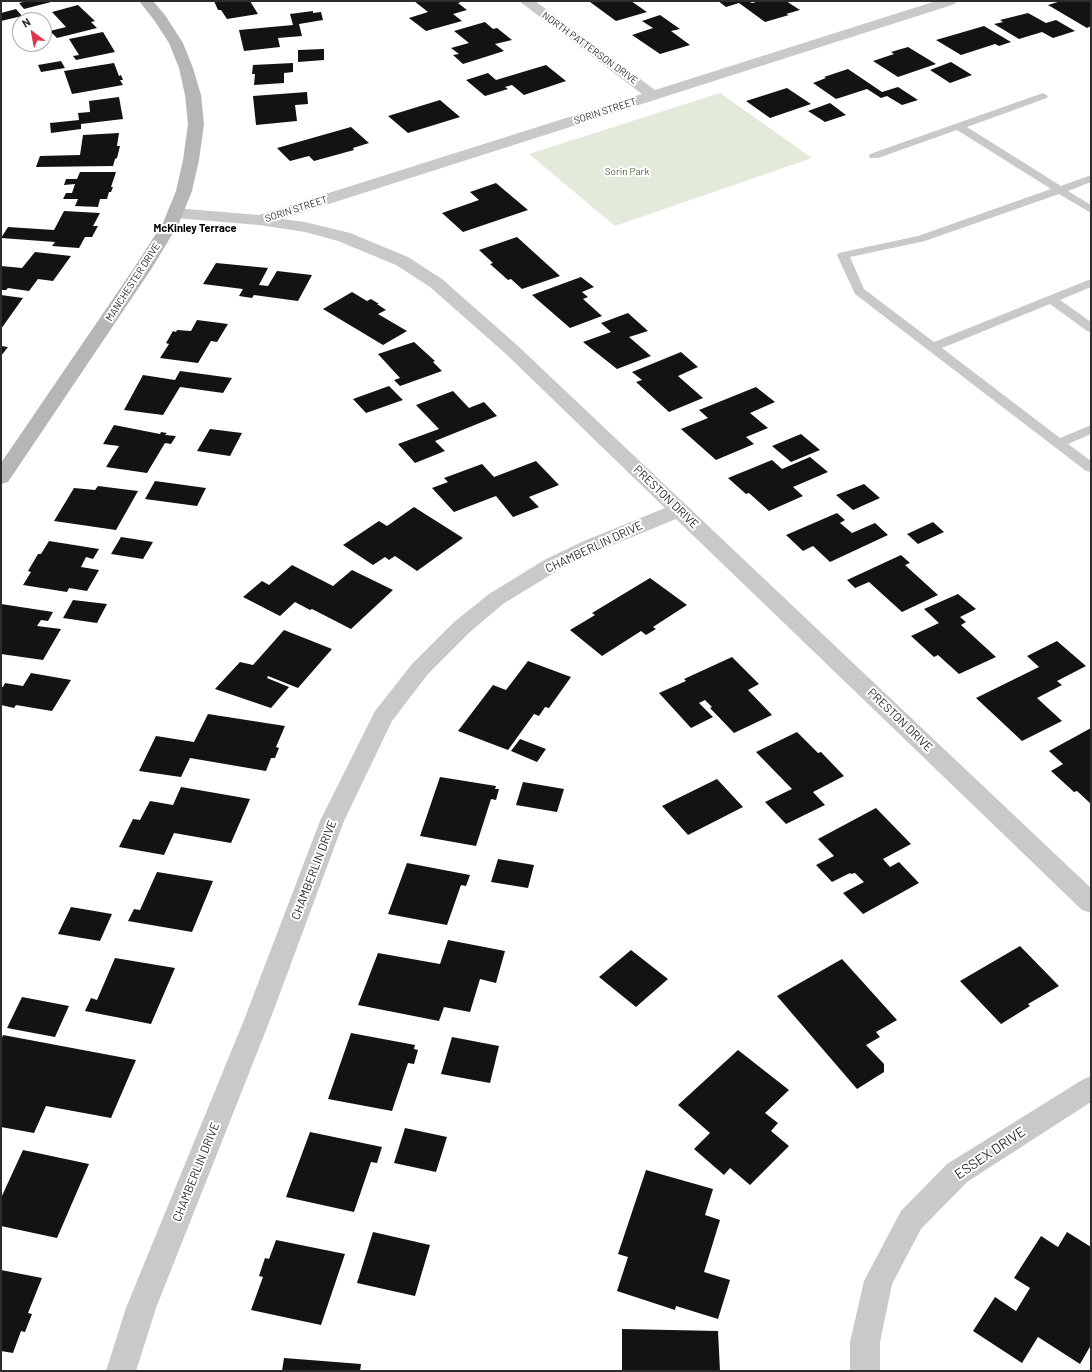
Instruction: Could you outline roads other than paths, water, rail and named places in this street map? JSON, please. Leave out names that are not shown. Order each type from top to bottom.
[{"type":"street","name":"MANCHESTER DRIVE","points":[[1,478],[143,268],[171,223],[184,191],[191,160],[196,124],[193,95],[186,68],[176,43],[160,18],[146,1]]},
{"type":"street","name":"NORTH PATTERSON DRIVE","points":[[526,1],[653,95]]},
{"type":"street","name":"SORIN STREET","points":[[259,220],[950,1]]},
{"type":"street","name":"PRESTON DRIVE","points":[[175,213],[259,220],[305,227],[344,237],[402,261],[436,283],[512,350],[1091,903]]},
{"type":"street","name":"CHAMBERLIN DRIVE","points":[[121,1371],[141,1308],[257,1020],[332,821],[383,717],[420,669],[462,627],[496,598],[553,564],[679,510]]},
{"type":"street","name":"ESSEX DRIVE","points":[[865,1371],[865,1342],[878,1280],[911,1220],[957,1173],[1091,1088]]},
{"type":"lane","points":[[874,156],[1043,96]]},
{"type":"lane","points":[[960,126],[1091,210]]},
{"type":"lane","points":[[1091,178],[921,239],[843,254],[859,291],[1091,468]]},
{"type":"lane","points":[[933,347],[1091,283]]},
{"type":"lane","points":[[1051,299],[1091,328]]},
{"type":"lane","points":[[1059,443],[1091,429]]},
{"type":"district","name":"McKinley Terrace","points":[[195,228]]},
{"type":"park label","name":"Sorin Park","points":[[627,172]]}]
